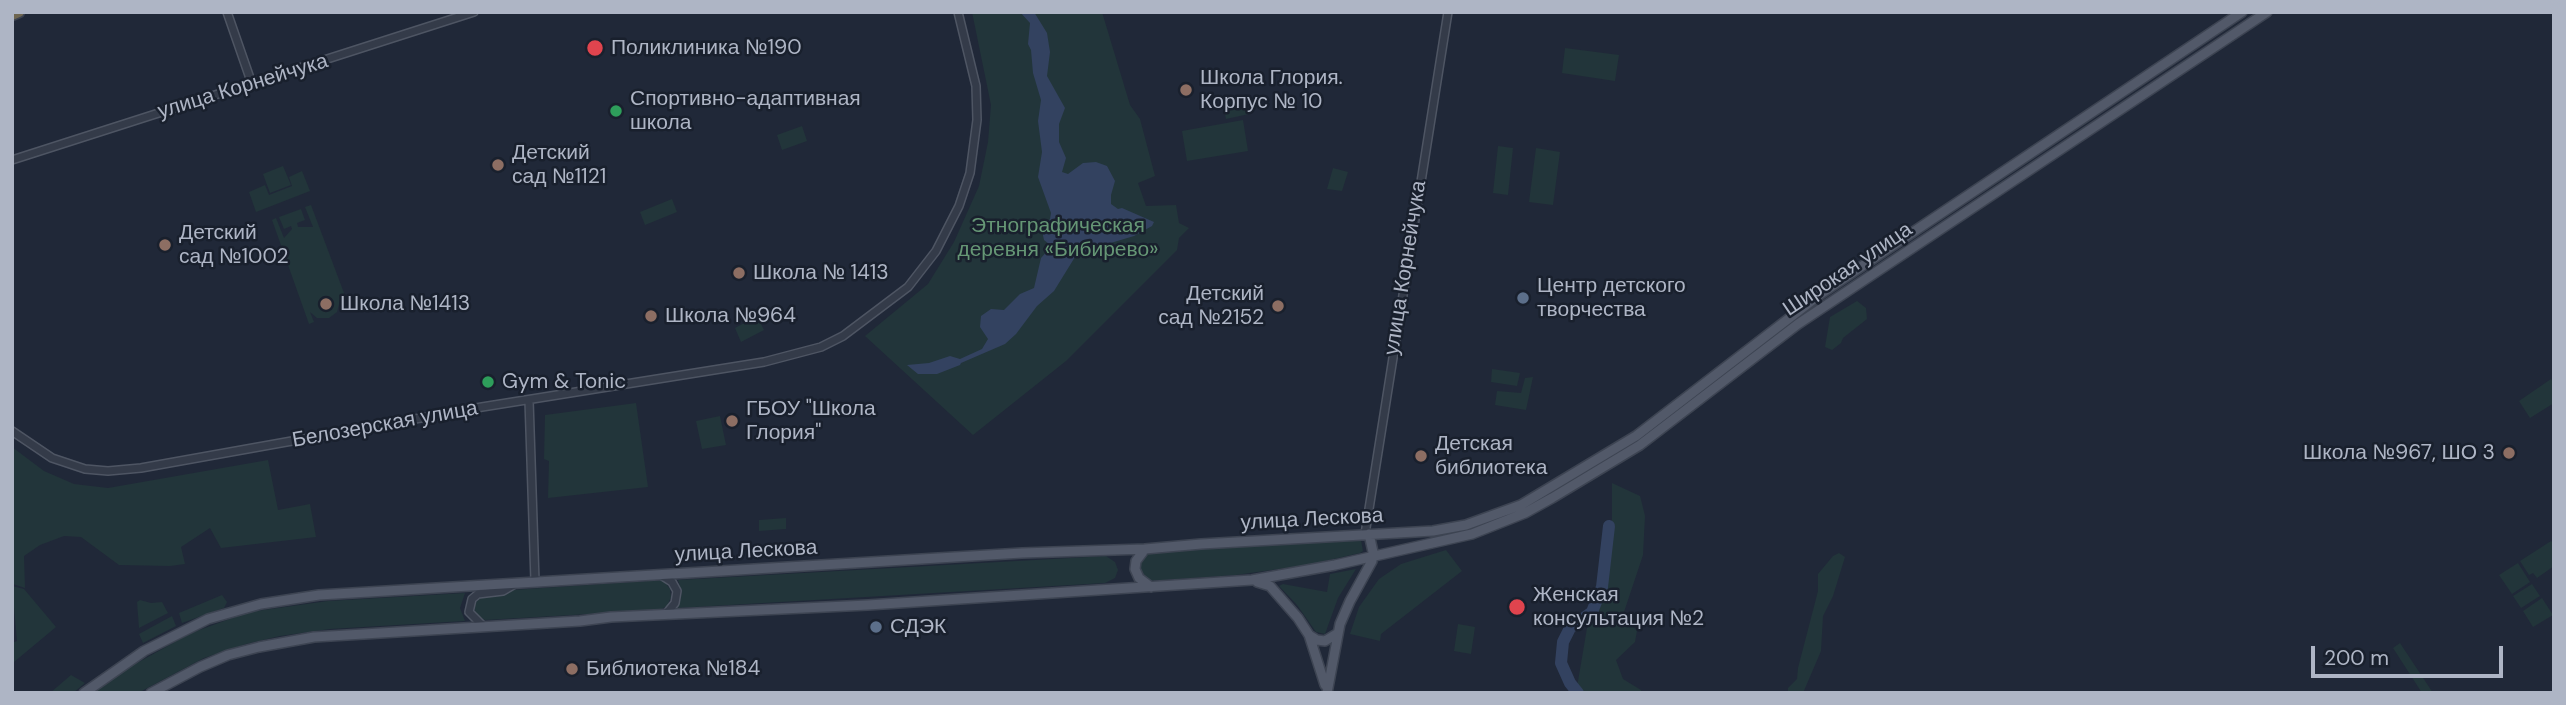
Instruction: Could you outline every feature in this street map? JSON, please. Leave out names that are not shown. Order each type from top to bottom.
[{"type":"highway","points":[[12,15],[19,12]]},
{"type":"main road","name":"Широкая улица","points":[[1433,531],[1466,525],[1521,505],[1636,436],[1822,293],[2242,12]]},
{"type":"main road","name":"Широкая улица","points":[[1444,542],[1525,513],[1640,445],[1798,324],[2267,12]]},
{"type":"main road","points":[[2057,136],[2070,138],[2067,146]]},
{"type":"main road","points":[[1900,239],[1899,249],[1906,251]]},
{"type":"main road","name":"улица Лескова","points":[[84,693],[123,664],[208,619],[261,604],[319,595],[1022,553],[1145,550],[1367,531],[1433,531]]},
{"type":"main road","points":[[1327,692],[1338,633],[1350,601],[1364,580],[1373,557],[1367,531]]},
{"type":"main road","name":"улица Лескова","points":[[151,693],[228,655],[277,643],[327,636],[1252,580],[1444,542]]},
{"type":"main road","points":[[1145,550],[1136,561],[1135,569],[1139,578],[1152,587]]},
{"type":"main road","points":[[1252,580],[1270,586],[1289,605],[1309,635],[1327,692]]},
{"type":"main road","points":[[1309,635],[1325,641],[1338,633]]},
{"type":"street","points":[[227,12],[252,84]]},
{"type":"street","name":"улица Корнейчука","points":[[12,160],[474,12]]},
{"type":"street","name":"Белозерская улица","points":[[12,430],[52,458],[85,469],[108,471],[141,468],[796,355],[843,336],[908,287],[930,259],[952,220],[965,189],[975,145],[976,86],[958,12]]},
{"type":"street","name":"улица Корнейчука","points":[[1367,531],[1448,12]]},
{"type":"street","points":[[529,400],[535,582]]},
{"type":"street","points":[[659,574],[669,579],[677,591],[676,603],[665,614]]},
{"type":"street","points":[[484,627],[469,612],[472,599],[478,594],[503,591],[519,582]]},
{"type":"green space","name":"Этнографическая деревня «Бибирево»","points":[[972,12],[1102,12],[1130,105],[1140,119],[1155,176],[1138,183],[1146,206],[1176,205],[1179,223],[1189,228],[1179,238],[1177,250],[1066,361],[973,435],[865,336],[928,284],[954,242],[979,186],[988,142],[991,105]]},
{"type":"green space","points":[[1565,48],[1619,55],[1615,81],[1562,73]]},
{"type":"green space","points":[[1246,99],[1249,114],[1226,119],[1223,103]]},
{"type":"green space","points":[[1243,120],[1248,151],[1187,161],[1182,131]]},
{"type":"green space","points":[[802,126],[807,141],[782,150],[777,135]]},
{"type":"green space","points":[[1498,146],[1513,148],[1508,195],[1493,193]]},
{"type":"green space","points":[[1536,148],[1560,152],[1553,205],[1529,202]]},
{"type":"green space","points":[[283,166],[291,185],[270,193],[263,174]]},
{"type":"green space","points":[[1333,168],[1348,172],[1342,191],[1327,189]]},
{"type":"green space","points":[[302,171],[310,191],[256,212],[249,192],[265,185],[269,195],[292,186],[289,177]]},
{"type":"green space","points":[[672,199],[677,212],[645,225],[640,212]]},
{"type":"green space","points":[[311,205],[350,309],[345,311],[340,300],[337,312],[329,318],[317,318],[310,312],[314,322],[309,324],[272,220],[276,218],[284,238],[292,229],[291,226],[284,229],[279,217],[301,209],[305,220],[297,223],[298,227],[313,227],[305,207]]},
{"type":"green space","points":[[1857,301],[1866,308],[1867,319],[1832,350],[1825,347],[1830,317]]},
{"type":"green space","points":[[757,316],[764,330],[741,342],[735,328]]},
{"type":"green space","points":[[1492,369],[1520,373],[1517,386],[1491,382]]},
{"type":"green space","points":[[1533,377],[1526,410],[1495,405],[1497,391],[1521,393],[1525,378]]},
{"type":"green space","points":[[2551,379],[2554,383],[2554,403],[2530,418],[2519,401]]},
{"type":"green space","points":[[636,403],[648,487],[548,498],[549,461],[544,459],[545,415]]},
{"type":"green space","points":[[720,416],[726,445],[702,449],[696,421]]},
{"type":"green space","points":[[12,447],[44,471],[74,484],[108,488],[268,460],[278,510],[310,504],[316,537],[221,548],[210,528],[181,547],[185,564],[170,566],[119,565],[81,537],[64,536],[40,545],[24,556],[25,588],[13,584],[12,581]]},
{"type":"green space","points":[[1612,483],[1640,496],[1645,516],[1643,555],[1623,615],[1637,631],[1635,642],[1616,660],[1623,679],[1642,693],[1576,693],[1587,628],[1606,585],[1612,533]]},
{"type":"green space","points":[[786,518],[786,529],[759,531],[759,520]]},
{"type":"green space","points":[[1361,540],[1363,551],[1360,553],[1308,565],[1236,575],[1149,581],[1144,579],[1139,569],[1139,563],[1149,551]]},
{"type":"green space","points":[[2551,541],[2554,544],[2554,566],[2537,578],[2533,573],[2529,575],[2520,561]]},
{"type":"green space","points":[[1446,550],[1462,571],[1381,634],[1380,641],[1350,634],[1359,607],[1379,579],[1401,564]]},
{"type":"green space","points":[[1839,553],[1845,557],[1833,596],[1823,616],[1821,651],[1803,693],[1788,693],[1788,688],[1797,679],[1818,591],[1818,574],[1833,556]]},
{"type":"green space","points":[[1106,556],[1115,562],[1118,570],[1115,578],[1105,583],[678,608],[682,592],[678,580]]},
{"type":"green space","points":[[2518,563],[2530,582],[2512,594],[2499,575]]},
{"type":"green space","points":[[1356,569],[1338,598],[1325,634],[1316,632],[1297,605],[1279,586],[1283,584],[1327,592],[1330,574]]},
{"type":"green space","points":[[663,580],[670,589],[671,597],[667,606],[660,610],[485,620],[478,616],[474,609],[478,596],[512,590]]},
{"type":"green space","points":[[2532,584],[2540,596],[2521,608],[2513,596]]},
{"type":"green space","points":[[12,586],[24,589],[56,627],[14,662],[12,643],[17,641]]},
{"type":"green space","points":[[465,593],[460,608],[465,621],[330,629],[280,636],[204,658],[138,693],[94,693],[128,668],[191,633],[249,612],[328,601]]},
{"type":"green space","points":[[222,595],[227,602],[224,608],[182,623],[179,613]]},
{"type":"green space","points":[[2542,598],[2553,615],[2533,627],[2523,611]]},
{"type":"green space","points":[[137,602],[162,602],[168,613],[139,628]]},
{"type":"green space","points":[[172,616],[176,626],[143,643],[139,634]]},
{"type":"green space","points":[[1458,624],[1475,627],[1471,654],[1454,651]]},
{"type":"green space","points":[[2400,643],[2433,693],[2422,693],[2393,648]]},
{"type":"green space","points":[[71,675],[85,683],[73,693],[50,693]]},
{"type":"water","points":[[1020,12],[1034,12],[1047,33],[1050,52],[1047,76],[1065,108],[1059,124],[1059,142],[1066,158],[1062,172],[1068,174],[1083,163],[1096,162],[1107,166],[1115,181],[1111,204],[1154,222],[1152,226],[1134,236],[1084,251],[1075,257],[1054,291],[1037,306],[1005,344],[937,374],[918,374],[907,365],[929,363],[950,356],[960,359],[982,349],[988,339],[980,327],[981,316],[991,309],[1004,310],[1020,294],[1034,288],[1041,258],[1049,249],[1042,231],[1051,213],[1038,177],[1042,152],[1038,121],[1041,100],[1028,44],[1030,23]]},
{"type":"waterway","points":[[1578,693],[1561,663],[1563,642],[1570,628],[1592,612],[1602,587],[1609,526]]},
{"type":"place","name":"Поликлиника №190","points":[[595,48]]},
{"type":"place","name":"Школа Глория. Корпус № 10","points":[[1186,90]]},
{"type":"place","name":"Спортивно-адаптивная школа","points":[[616,111]]},
{"type":"place","name":"Детский сад №1121","points":[[498,165]]},
{"type":"place","name":"Детский сад №1002","points":[[165,245]]},
{"type":"place","name":"Школа № 1413","points":[[739,273]]},
{"type":"place","name":"Центр детского творчества","points":[[1523,298]]},
{"type":"place","name":"Школа №1413","points":[[326,304]]},
{"type":"place","name":"Детский сад №2152","points":[[1278,306]]},
{"type":"place","name":"Школа №964","points":[[651,316]]},
{"type":"place","name":"Gym & Tonic","points":[[488,382]]},
{"type":"place","name":"ГБОУ \"Школа Глория\"","points":[[732,421]]},
{"type":"place","name":"Школа №967, ШО 3","points":[[2509,453]]},
{"type":"place","name":"Детская библиотека","points":[[1421,456]]},
{"type":"place","name":"Женская консультация №2","points":[[1517,607]]},
{"type":"place","name":"СДЭК","points":[[876,627]]},
{"type":"place","name":"Библиотека №184","points":[[572,669]]}]
